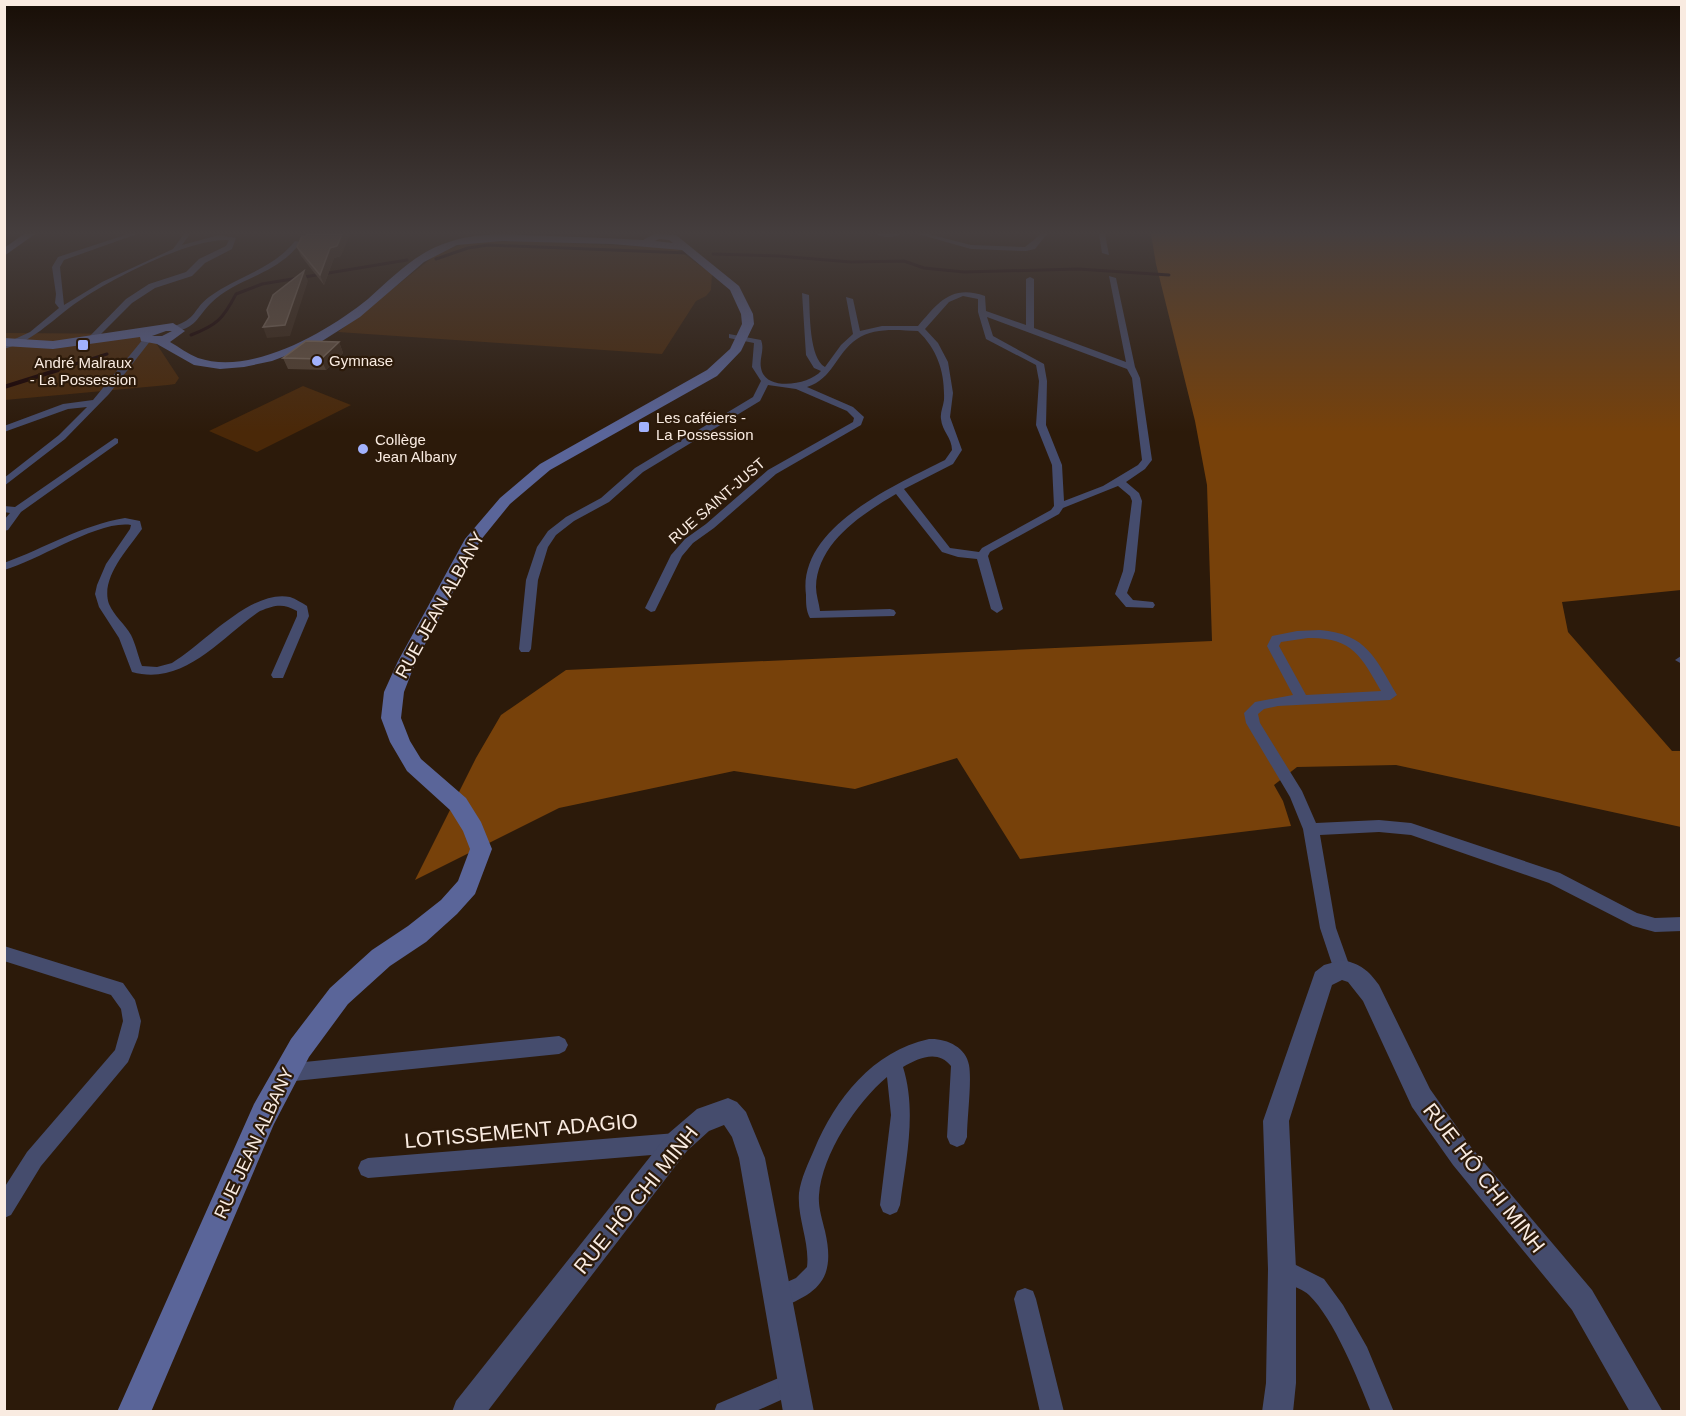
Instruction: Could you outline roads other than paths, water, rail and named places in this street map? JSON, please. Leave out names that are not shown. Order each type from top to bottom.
[{"type":"main road","points":[[9,344],[52,345],[90,340],[151,337],[175,332],[204,357],[216,359],[252,355],[287,345],[335,323],[364,300]]},
{"type":"main road","points":[[151,337],[188,358],[214,364],[247,362],[281,353],[333,331],[374,300]]},
{"type":"main road","points":[[737,337],[747,324],[742,300]]},
{"type":"main road","name":"RUE JEAN ALBANY","points":[[134,1412],[264,1113],[300,1048],[339,996],[381,958],[417,934],[459,897],[467,887],[481,849],[473,828],[458,804],[414,765],[400,742],[392,718],[394,692],[407,661],[473,539],[505,501],[545,468],[712,373],[735,351],[737,337]]},
{"type":"street","points":[[59,300],[64,309]]},
{"type":"street","points":[[9,344],[39,332],[77,300]]},
{"type":"street","points":[[90,340],[130,300]]},
{"type":"street","points":[[175,332],[195,322],[209,300]]},
{"type":"street","points":[[805,300],[810,356],[817,366],[827,371]]},
{"type":"street","points":[[849,300],[857,335]]},
{"type":"street","points":[[920,329],[945,300]]},
{"type":"street","points":[[982,300],[982,312],[989,337],[1004,347],[1037,361],[1043,371],[1041,425],[1057,465],[1059,506]]},
{"type":"street","points":[[1030,300],[1030,329]]},
{"type":"street","points":[[982,556],[991,544],[1055,512],[1059,506],[1119,482],[1147,460],[1136,378],[1131,367],[1117,300]]},
{"type":"street","points":[[982,312],[1131,367]]},
{"type":"street","points":[[737,337],[752,339],[760,345],[756,366],[760,376],[778,385],[799,387],[813,383],[827,371],[848,342],[857,335],[891,329],[920,329],[933,340],[946,366],[948,404],[945,419],[958,449],[950,461],[868,504],[851,518],[828,543],[814,564],[810,576],[810,601],[814,615],[890,613]]},
{"type":"street","points":[[4,483],[62,437],[106,392],[151,337]]},
{"type":"street","points":[[757,399],[766,380]]},
{"type":"street","points":[[525,649],[532,576],[551,534],[563,523],[604,501],[639,470],[778,385]]},
{"type":"street","name":"RUE SAINT-JUST","points":[[651,608],[677,555],[689,541],[710,526],[771,472],[858,423],[859,417],[850,409],[799,387]]},
{"type":"street","points":[[4,429],[66,406],[94,403]]},
{"type":"street","points":[[4,528],[17,510],[115,441]]},
{"type":"street","points":[[1119,482],[1135,495],[1137,501],[1129,571],[1121,594],[1130,604],[1149,605]]},
{"type":"street","points":[[898,489],[936,541],[946,550],[958,554],[982,556]]},
{"type":"street","points":[[4,509],[17,510]]},
{"type":"street","points":[[4,567],[24,561],[102,525],[129,519],[136,523],[136,529],[105,578],[100,593],[103,605],[125,635],[129,653],[137,669],[149,672],[177,667],[195,657],[244,613],[267,604],[284,601],[298,605],[303,609],[303,616],[279,675]]},
{"type":"street","points":[[982,556],[997,609]]},
{"type":"street","points":[[1276,1412],[1281,1383],[1282,1269],[1276,1121],[1323,979],[1332,972],[1342,970],[1328,928],[1311,829],[1297,795],[1253,723],[1251,713],[1260,705],[1390,695],[1361,649],[1347,638],[1331,634],[1291,635],[1276,639],[1273,646],[1302,700]]},
{"type":"street","points":[[1311,829],[1379,826],[1412,829],[1554,878],[1633,919],[1655,925],[1682,924]]},
{"type":"street","points":[[4,1208],[34,1160],[122,1056],[130,1036],[133,1016],[128,1001],[117,989],[5,954]]},
{"type":"street","name":"RUE HÔ CHI MINH","points":[[1342,970],[1355,974],[1367,987],[1421,1098],[1462,1156],[1582,1300],[1648,1412]]},
{"type":"street","points":[[285,1072],[559,1045]]},
{"type":"street","points":[[777,1298],[808,1283],[816,1273],[818,1254],[809,1203],[809,1188],[826,1142],[840,1116],[873,1076],[892,1063],[926,1048],[946,1049],[956,1055],[960,1065],[957,1137]]},
{"type":"street","points":[[890,1205],[902,1098],[899,1079],[892,1063]]},
{"type":"street","name":"RUE HÔ CHI MINH","points":[[467,1412],[678,1142],[711,1114],[728,1111],[736,1118],[744,1131],[752,1158],[799,1412]]},
{"type":"street","name":"LOTISSEMENT ADAGIO","points":[[368,1168],[678,1142]]},
{"type":"street","points":[[1282,1269],[1316,1287],[1335,1313],[1359,1355],[1383,1412]]},
{"type":"street","points":[[1025,1299],[1052,1412]]},
{"type":"street","points":[[725,1412],[793,1383]]},
{"type":"waterway","points":[[191,335],[218,320],[233,300]]},
{"type":"waterway","points":[[53,371],[107,354]]},
{"type":"waterway","points":[[4,387],[58,370]]},
{"type":"place","name":"André Malraux - La Possession","points":[[83,345]]},
{"type":"place","name":"Gymnase","points":[[317,361]]},
{"type":"place","name":"Les caféiers - La Possession","points":[[644,427]]},
{"type":"place","name":"Collège Jean Albany","points":[[363,449]]}]
